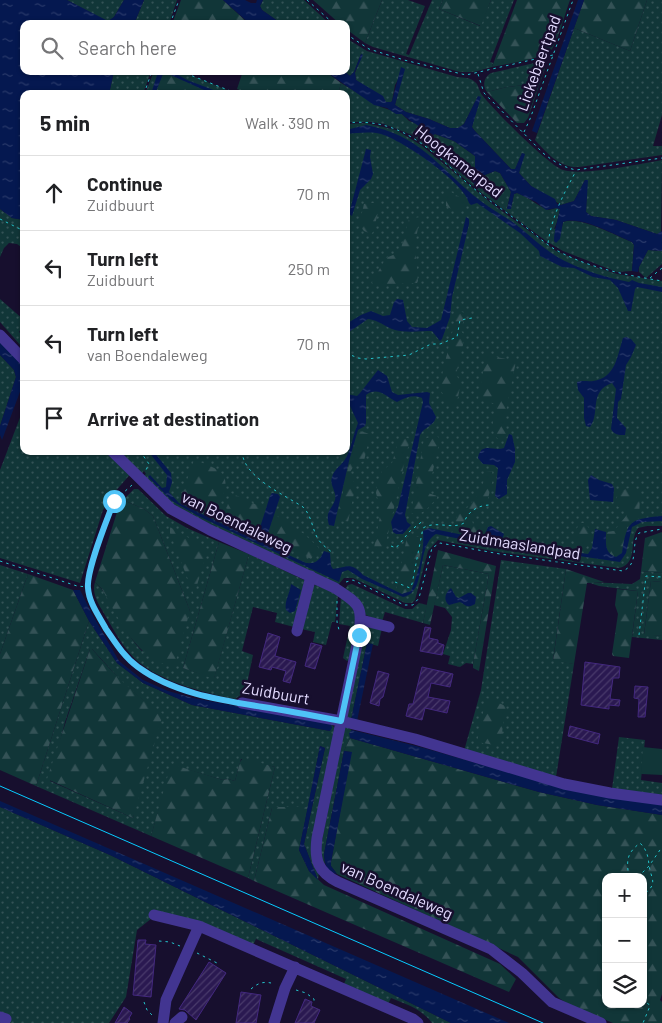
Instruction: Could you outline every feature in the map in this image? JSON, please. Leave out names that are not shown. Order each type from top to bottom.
[{"type":"street","points":[[0,335],[20,356]]},
{"type":"street","points":[[116,455],[139,478]]},
{"type":"street","name":"van Boendaleweg","points":[[139,478],[171,509],[210,530],[340,591],[354,600],[358,606],[361,620],[317,838],[316,856],[322,871],[328,877],[338,882],[491,949],[522,973],[552,1002],[601,1023]]},
{"type":"street","points":[[297,631],[311,576]]},
{"type":"street","points":[[361,620],[389,627]]},
{"type":"street","name":"Zuidbuurt","points":[[242,703],[341,721],[415,739],[564,784],[662,800]]},
{"type":"street","points":[[154,915],[199,926],[371,1000],[418,1023]]},
{"type":"street","points":[[163,1021],[166,1000],[199,926]]},
{"type":"street","points":[[274,1023],[285,988],[295,967]]},
{"type":"path","points":[[172,20],[179,0]]},
{"type":"path","points":[[307,0],[330,20]]},
{"type":"path","name":"Lickebaertpad","points":[[524,132],[572,0]]},
{"type":"path","points":[[350,37],[369,49],[404,60],[466,75],[478,74],[553,55]]},
{"type":"path","points":[[478,74],[484,93],[553,161],[563,167],[576,170],[662,158]]},
{"type":"path","points":[[145,90],[151,75]]},
{"type":"path","points":[[190,75],[228,90]]},
{"type":"path","name":"Hoogkamerpad","points":[[350,123],[386,125],[411,136],[432,151],[466,182],[557,250],[608,271],[662,281]]},
{"type":"path","points":[[547,244],[550,226],[556,209],[576,170]]},
{"type":"path","points":[[0,219],[20,229]]},
{"type":"path","points":[[649,279],[662,268]]},
{"type":"path","points":[[350,354],[366,359],[409,355],[430,344],[440,344],[457,337],[460,320],[472,318]]},
{"type":"path","points":[[139,478],[149,464],[143,455]]},
{"type":"path","points":[[242,455],[243,460],[254,476],[307,511],[318,540],[333,553]]},
{"type":"path","name":"Zuidbuurt","points":[[139,478],[114,501],[93,562],[88,588],[91,602],[124,654],[136,666],[154,678],[176,687],[242,703]]},
{"type":"path","points":[[395,582],[410,588],[423,528],[429,524],[458,527],[464,523],[466,516],[472,510],[490,505]]},
{"type":"path","points":[[391,546],[396,548],[410,531],[424,520]]},
{"type":"path","name":"Zuidmaaslandpad","points":[[340,591],[347,581],[353,580],[404,605],[413,605],[419,598],[432,548],[440,543],[500,554],[623,571],[633,562],[635,538],[639,533],[662,529]]},
{"type":"path","points":[[0,561],[88,588]]},
{"type":"path","points":[[639,635],[646,576],[662,577]]},
{"type":"path","points":[[339,630],[337,607],[340,591]]},
{"type":"path","points":[[629,873],[628,858],[630,851],[640,843],[647,851],[653,877],[653,882],[647,891]]},
{"type":"path","points":[[642,873],[662,846]]},
{"type":"path","points":[[144,1002],[147,1010],[153,1016],[163,1021]]},
{"type":"path","points":[[643,1023],[650,1006],[647,1003]]},
{"type":"green space","points":[[67,0],[124,0],[114,17],[110,20],[104,20]]},
{"type":"green space","points":[[144,0],[177,0],[170,20],[136,20]]},
{"type":"green space","points":[[181,0],[223,0],[245,20],[174,20]]},
{"type":"green space","points":[[263,0],[304,0],[326,20],[276,20],[262,10],[260,6]]},
{"type":"green space","points":[[313,0],[382,0],[365,43],[350,32],[350,20],[336,20]]},
{"type":"green space","points":[[382,0],[408,0],[425,6],[406,54],[409,55],[432,0],[443,0],[439,9],[480,26],[491,0],[514,0],[490,62],[493,63],[492,67],[474,72],[460,72],[365,43]]},
{"type":"green space","points":[[443,0],[491,0],[481,26],[439,9]]},
{"type":"green space","points":[[517,0],[570,0],[557,39],[548,53],[515,63],[492,67]]},
{"type":"green space","points":[[584,0],[647,0],[630,51],[574,28]]},
{"type":"green space","points":[[647,0],[662,0],[662,115],[653,146],[662,146],[662,155],[579,167],[572,167],[559,162],[549,155],[535,140],[574,28],[630,51]]},
{"type":"green space","points":[[350,40],[367,51],[473,80],[482,95],[509,124],[534,148],[563,170],[597,171],[662,160],[661,233],[657,234],[616,220],[591,216],[586,212],[587,180],[585,180],[574,201],[561,205],[531,186],[519,173],[522,153],[515,170],[511,169],[472,127],[478,96],[464,124],[458,128],[450,128],[406,112],[395,105],[404,69],[395,85],[391,102],[386,102],[356,80],[355,73],[361,54],[354,72],[350,76]]},
{"type":"green space","points":[[539,62],[544,63],[545,69],[540,83],[507,87],[487,92],[485,89],[484,81],[491,73]]},
{"type":"green space","points":[[113,75],[150,75],[144,90],[110,90]]},
{"type":"green space","points":[[152,75],[190,75],[227,90],[147,90]]},
{"type":"green space","points":[[163,75],[170,75],[204,90],[157,90]]},
{"type":"green space","points":[[242,75],[330,75],[341,83],[339,90],[237,89]]},
{"type":"green space","points":[[341,83],[381,107],[402,114],[409,121],[419,124],[427,133],[426,142],[435,134],[454,141],[475,156],[475,175],[472,182],[480,186],[485,175],[495,171],[500,173],[511,192],[507,208],[511,208],[514,194],[517,193],[549,210],[560,209],[554,229],[562,227],[563,222],[579,222],[597,227],[632,242],[634,245],[632,271],[617,272],[563,251],[546,241],[480,192],[412,135],[384,124],[350,122],[350,90],[339,90]]},
{"type":"green space","points":[[540,83],[528,118],[524,123],[517,123],[487,92],[507,87]]},
{"type":"green space","points":[[366,123],[396,130],[421,145],[491,203],[556,251],[617,274],[662,281],[662,526],[638,528],[629,562],[619,568],[492,551],[438,540],[428,551],[415,600],[412,603],[405,603],[353,578],[344,578],[338,585],[176,509],[142,477],[146,474],[144,471],[141,474],[134,470],[113,494],[103,510],[80,583],[0,558],[0,470],[20,418],[20,455],[350,455],[350,124]]},
{"type":"green space","points":[[448,190],[464,200],[464,206],[460,214],[446,206]]},
{"type":"green space","points":[[379,203],[380,205],[371,234],[364,231],[359,225],[364,204]]},
{"type":"green space","points":[[0,209],[12,218],[20,219],[20,246],[9,243],[4,248],[0,257]]},
{"type":"green space","points":[[420,217],[415,244],[417,283],[373,285],[372,282],[386,258],[400,252],[409,219]]},
{"type":"green space","points":[[648,250],[662,251],[662,264],[646,278],[639,272],[639,267]]},
{"type":"green space","points":[[0,299],[20,316],[20,345],[0,322]]},
{"type":"green space","points":[[457,312],[465,313],[461,331],[465,336],[456,375],[461,382],[455,412],[439,388]]},
{"type":"green space","points":[[0,355],[14,370],[16,377],[0,426]]},
{"type":"green space","points":[[486,355],[516,361],[505,416],[507,436],[499,440],[493,427],[497,404],[478,400]]},
{"type":"green space","points":[[356,430],[370,434],[364,461],[355,464],[350,472],[356,484],[348,522],[335,520],[341,501]]},
{"type":"green space","points":[[436,435],[440,439],[428,493],[437,496],[437,498],[426,510],[417,515],[411,513],[424,439]]},
{"type":"green space","points":[[400,436],[410,439],[384,551],[374,548],[381,511],[376,493],[377,484],[382,471],[392,463]]},
{"type":"green space","points":[[194,460],[215,469],[225,478],[224,492],[217,514],[184,497],[182,494]]},
{"type":"green space","points":[[492,471],[493,479],[486,506],[472,520],[473,524],[488,526],[486,536],[483,539],[479,539],[452,533],[459,509],[467,508],[481,491],[486,472]]},
{"type":"green space","points":[[632,488],[640,496],[639,518],[627,527],[622,553],[616,557],[609,553],[606,544],[606,532],[614,531],[626,516],[626,512],[616,505],[617,497],[624,489]]},
{"type":"green space","points":[[134,489],[138,489],[166,516],[187,528],[219,542],[183,668],[214,678],[249,554],[304,580],[305,584],[294,627],[275,622],[277,613],[253,607],[242,651],[253,655],[248,679],[248,690],[235,699],[182,685],[145,667],[135,659],[123,644],[97,600],[94,591],[95,582],[108,598],[129,634],[142,651],[190,611],[153,516],[144,509],[123,500]]},
{"type":"green space","points":[[231,493],[266,509],[259,533],[224,518]]},
{"type":"green space","points":[[123,500],[144,509],[153,516],[190,611],[174,667],[161,663],[139,647],[122,625],[102,589],[95,582],[118,509]]},
{"type":"green space","points":[[274,514],[304,534],[319,548],[311,559],[267,536]]},
{"type":"green space","points":[[580,523],[585,523],[591,531],[588,545],[584,550],[578,548],[575,539]]},
{"type":"green space","points":[[170,527],[208,549],[194,595],[170,533]]},
{"type":"green space","points":[[662,532],[662,573],[641,571],[645,538]]},
{"type":"green space","points":[[407,537],[423,537],[423,543],[411,591],[402,594],[396,591]]},
{"type":"green space","points":[[219,542],[249,554],[214,679],[183,668]]},
{"type":"green space","points":[[438,550],[496,566],[479,671],[473,668],[473,664],[489,574],[443,565],[430,625],[423,623]]},
{"type":"green space","points":[[501,560],[566,569],[553,660],[574,664],[556,777],[464,751],[481,690]]},
{"type":"green space","points":[[0,565],[28,574],[0,654]]},
{"type":"green space","points":[[443,565],[489,574],[473,664],[466,663],[460,667],[448,664],[450,656],[443,654],[451,630],[452,617],[445,608],[434,605]]},
{"type":"green space","points":[[566,569],[604,582],[587,583],[574,664],[553,661]]},
{"type":"green space","points":[[641,571],[662,573],[662,582],[651,581],[644,634],[662,636],[662,640],[632,637],[638,591],[599,586],[587,582],[632,584],[640,579]]},
{"type":"green space","points":[[28,574],[73,590],[89,621],[36,786],[0,770],[0,654]]},
{"type":"green space","points":[[651,581],[662,582],[662,636],[644,635]]},
{"type":"green space","points":[[352,584],[405,609],[412,609],[419,603],[427,605],[423,623],[385,612],[382,622],[366,615],[361,606],[345,589],[348,585]]},
{"type":"green space","points":[[316,585],[338,595],[335,622],[332,622],[326,645],[313,642],[315,632],[301,629],[313,586]]},
{"type":"green space","points":[[617,589],[638,591],[629,658],[613,656],[612,654],[618,614],[615,605]]},
{"type":"green space","points":[[341,596],[353,607],[357,623],[350,659],[347,661],[343,658],[350,626],[339,624]]},
{"type":"green space","points":[[89,621],[117,663],[143,683],[192,705],[330,731],[331,724],[336,729],[313,841],[319,871],[318,880],[304,844],[325,748],[320,746],[308,807],[272,808],[254,881],[248,878],[275,767],[241,759],[235,781],[223,780],[172,765],[151,836],[36,786]],"holes":[[[90,649],[124,684],[151,707],[133,818],[50,781],[65,722]]]},
{"type":"green space","points":[[368,625],[382,628],[378,646],[367,643],[351,720],[348,719],[347,713],[365,627]]},
{"type":"green space","points":[[90,649],[134,692],[163,714],[133,818],[47,779]]},
{"type":"green space","points":[[486,698],[506,706],[500,746],[477,742]]},
{"type":"green space","points":[[346,727],[352,730],[344,751],[324,854],[325,866],[319,856],[344,729]]},
{"type":"green space","points":[[619,737],[645,740],[641,780],[662,783],[662,796],[612,789]]},
{"type":"green space","points":[[350,738],[539,792],[597,805],[662,815],[662,994],[660,1000],[662,1002],[662,1023],[613,1023],[568,1004],[559,998],[518,957],[337,874],[331,866],[331,862],[351,752],[344,751]]},
{"type":"green space","points":[[643,747],[662,749],[662,775],[641,774]]},
{"type":"green space","points":[[243,758],[275,767],[248,878],[151,836],[171,764],[223,780],[235,781],[240,762]]},
{"type":"green space","points":[[0,807],[110,855],[451,1023],[432,1023],[419,1011],[408,1005],[391,998],[388,1004],[344,984],[346,979],[256,939],[253,945],[152,918],[137,930],[126,997],[109,1023],[0,1023]]},
{"type":"green space","points":[[308,807],[299,850],[309,871],[324,885],[500,964],[516,979],[509,992],[254,881],[272,808]]},
{"type":"water","points":[[0,0],[67,0],[106,20],[20,20],[20,75],[113,75],[110,90],[20,90],[20,219],[12,218],[0,209]]},
{"type":"water","points":[[124,0],[144,0],[136,20],[110,20],[114,17]]},
{"type":"water","points":[[223,0],[245,0],[256,3],[257,0],[263,0],[260,6],[262,10],[276,20],[246,20]]},
{"type":"water","points":[[578,0],[584,0],[537,133],[532,131]]},
{"type":"water","points":[[361,54],[363,55],[355,72],[356,80],[383,96],[386,102],[391,102],[401,67],[405,69],[395,105],[406,112],[450,128],[458,128],[464,124],[478,96],[481,97],[472,127],[511,169],[515,169],[522,153],[525,154],[519,173],[531,186],[555,199],[557,204],[561,205],[574,201],[585,180],[588,180],[586,212],[591,216],[616,220],[657,234],[662,231],[662,251],[648,250],[638,272],[632,271],[634,245],[632,242],[579,221],[563,222],[560,239],[556,243],[554,237],[560,209],[546,210],[536,202],[517,193],[514,194],[511,209],[507,209],[511,192],[500,173],[495,171],[485,175],[479,187],[472,182],[475,175],[475,156],[454,141],[435,134],[431,136],[429,142],[426,142],[427,133],[421,127],[402,114],[396,114],[387,108],[374,105],[331,75],[350,76],[354,72]]},
{"type":"water","points":[[157,75],[163,75],[157,90],[152,90]]},
{"type":"water","points":[[170,75],[178,75],[213,90],[204,90]]},
{"type":"water","points":[[366,125],[385,130],[414,144],[426,152],[478,199],[514,223],[560,258],[605,276],[662,287],[662,292],[637,287],[631,311],[628,311],[618,288],[610,280],[593,277],[574,268],[562,267],[540,256],[539,251],[520,233],[477,203],[471,205],[457,185],[417,153],[381,134],[368,132],[350,134],[350,129]]},
{"type":"water","points":[[366,149],[371,150],[370,157],[373,174],[371,179],[360,190],[352,216],[350,210]]},
{"type":"water","points":[[466,217],[469,219],[469,224],[452,297],[450,317],[440,341],[432,331],[399,331],[368,319],[350,331],[350,322],[361,315],[371,311],[383,316],[390,315],[394,302],[397,299],[403,300],[407,321],[412,327],[427,328],[441,320]]},
{"type":"water","points":[[623,338],[631,339],[636,345],[626,365],[621,399],[618,402],[617,418],[626,428],[625,435],[621,435],[615,434],[611,429],[616,389],[612,383],[605,387],[597,397],[595,415],[590,427],[586,426],[584,398],[578,390],[577,382],[593,381],[607,376],[617,359]]},
{"type":"water","points":[[0,341],[20,363],[20,392],[2,440],[0,426],[16,377],[14,370],[0,355]]},
{"type":"water","points":[[378,370],[387,376],[392,392],[398,395],[430,393],[429,403],[436,417],[420,435],[405,515],[407,522],[411,525],[403,534],[393,532],[391,522],[398,507],[423,402],[422,398],[415,396],[397,402],[378,392],[366,395],[366,423],[365,426],[358,430],[334,526],[329,525],[328,514],[335,500],[331,480],[347,455],[350,455],[350,448],[358,423],[350,406],[350,395],[357,396]]},
{"type":"water","points":[[509,434],[512,435],[515,449],[515,462],[507,480],[507,494],[499,499],[495,496],[498,468],[494,465],[483,464],[478,458],[485,448],[504,448]]},
{"type":"water","points":[[151,455],[156,455],[171,473],[172,482],[169,492],[179,503],[256,540],[270,496],[272,493],[278,494],[280,497],[265,542],[269,546],[306,563],[317,561],[324,551],[330,553],[333,569],[355,568],[363,575],[402,594],[411,591],[420,562],[423,531],[429,528],[483,539],[488,527],[491,526],[504,534],[501,542],[588,554],[592,548],[595,529],[606,532],[606,544],[609,553],[616,557],[622,553],[628,528],[632,523],[643,518],[662,516],[662,521],[642,522],[632,527],[626,553],[620,562],[503,545],[494,546],[436,534],[426,548],[416,587],[411,594],[403,597],[362,579],[348,570],[342,572],[339,582],[198,516],[172,501],[148,477],[150,475],[162,488],[166,487],[167,475]]},
{"type":"water","points":[[591,475],[612,484],[614,488],[613,502],[590,500],[588,480]]},
{"type":"water","points":[[291,584],[301,590],[295,611],[290,613],[286,610],[286,601]]},
{"type":"water","points":[[451,588],[456,597],[459,598],[471,593],[476,597],[475,604],[468,606],[460,602],[449,605],[446,601],[446,596]]},
{"type":"water","points":[[73,590],[80,590],[119,661],[143,680],[168,691],[193,698],[331,724],[332,728],[330,731],[192,705],[143,683],[117,663],[89,621]]},
{"type":"water","points":[[367,643],[373,644],[357,721],[351,720]]},
{"type":"water","points":[[352,730],[424,748],[521,776],[662,805],[662,815],[597,805],[539,792],[350,738],[349,733]]},
{"type":"water","points":[[320,746],[325,748],[304,844],[318,880],[309,871],[299,850]]},
{"type":"water","points":[[344,751],[352,752],[331,862],[331,866],[337,874],[330,871],[327,867],[324,854]]},
{"type":"water","points":[[0,801],[509,1023],[451,1023],[110,855],[0,807]]},
{"type":"building","points":[[425,627],[431,628],[429,638],[438,640],[438,643],[444,645],[442,655],[420,651]]},
{"type":"building","points":[[268,633],[280,637],[275,656],[296,662],[290,683],[283,681],[286,671],[272,667],[271,670],[259,667]]},
{"type":"building","points":[[311,643],[322,646],[315,669],[305,666]]},
{"type":"building","points":[[585,662],[620,667],[619,678],[613,678],[610,699],[620,700],[619,706],[609,705],[609,709],[581,705]]},
{"type":"building","points":[[422,667],[453,674],[450,687],[431,683],[428,697],[450,701],[447,713],[425,708],[422,720],[406,716],[409,704],[413,704]]},
{"type":"building","points":[[378,671],[389,674],[379,706],[370,703]]},
{"type":"building","points":[[635,686],[648,687],[645,717],[638,717],[639,699],[634,698]]},
{"type":"building","points":[[570,726],[600,734],[598,744],[568,736]]},
{"type":"building","points":[[138,940],[146,940],[145,944],[156,945],[151,997],[133,995]]},
{"type":"building","points":[[209,962],[226,973],[196,1020],[185,1010],[179,1009]]},
{"type":"building","points":[[241,992],[261,995],[256,1023],[236,1023]]},
{"type":"building","points":[[305,999],[312,1002],[311,1006],[320,1010],[314,1023],[295,1023]]},
{"type":"building","points":[[124,1007],[132,1013],[130,1019],[127,1023],[115,1023]]},
{"type":"tram line","points":[[0,786],[543,1023]]},
{"type":"route","points":[[114,501],[88,580],[91,602],[112,638],[124,654],[136,666],[154,678],[194,693],[220,699],[341,721],[359,635]]}]
